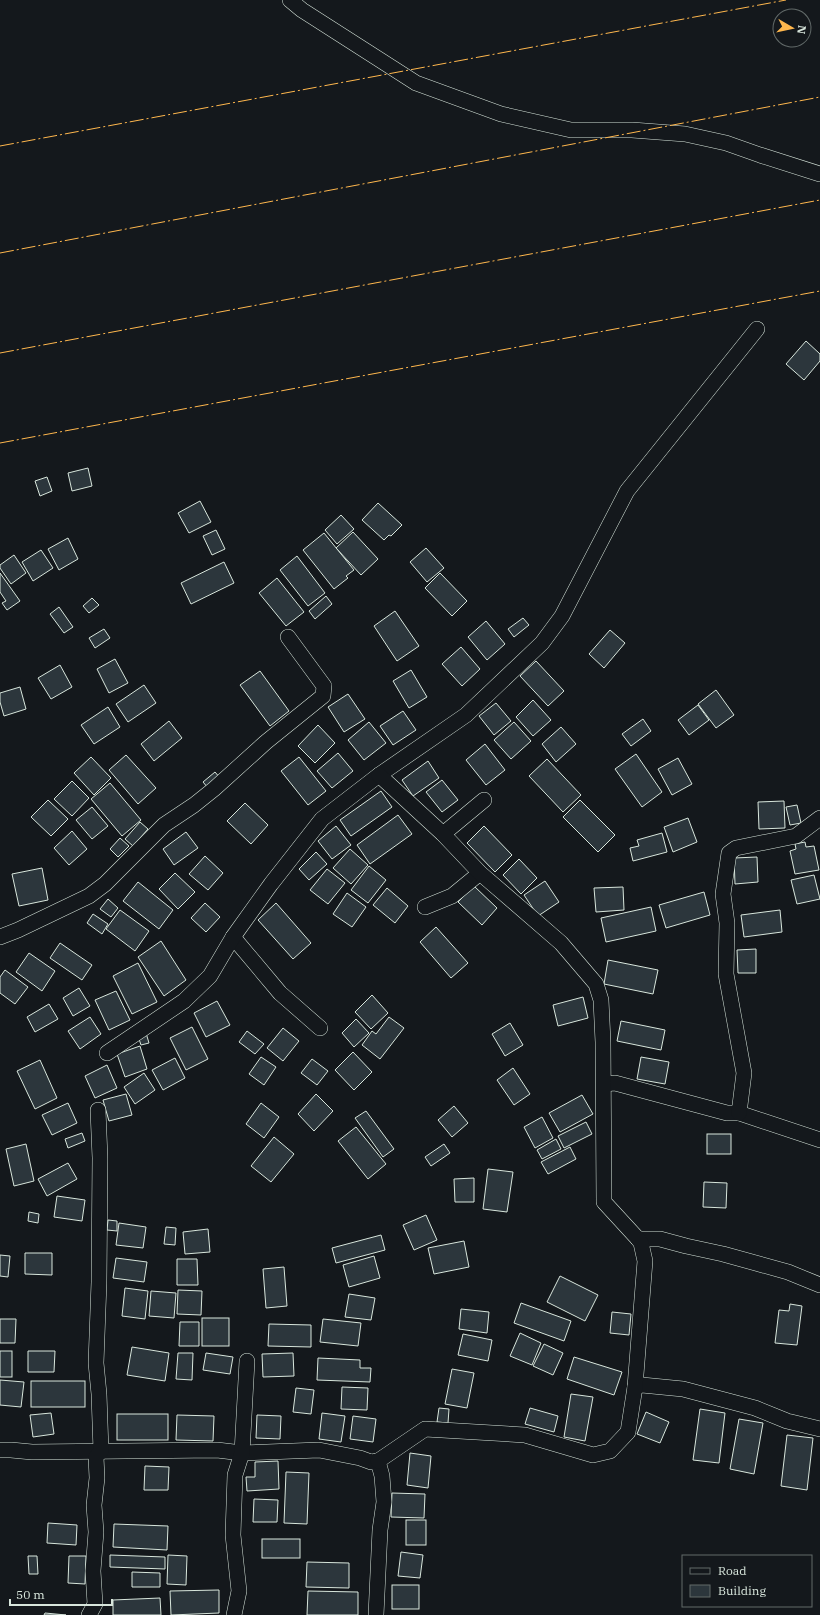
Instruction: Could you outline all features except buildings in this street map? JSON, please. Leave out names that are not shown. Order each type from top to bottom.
[{"type":"street","points":[[290,0],[302,10],[416,83],[501,114],[571,130],[632,130],[686,134],[726,143],[760,156],[820,174]]},
{"type":"street","points":[[107,1053],[184,1001],[210,976],[233,937],[271,884],[322,820],[379,774],[466,714],[542,643],[562,616],[627,491],[757,329]]},
{"type":"street","points":[[0,937],[89,896],[105,884],[164,825],[204,797],[266,742],[323,696],[324,686],[288,637]]},
{"type":"street","points":[[0,1450],[32,1452],[217,1450],[242,1453],[319,1450],[360,1458],[371,1462],[378,1461],[425,1428],[525,1435],[594,1455],[610,1451],[628,1432],[635,1387],[645,1261],[641,1243],[604,1202],[604,1084],[601,1000],[596,984],[561,943],[480,873],[443,834],[379,774]]},
{"type":"street","points":[[443,834],[484,800]]},
{"type":"street","points":[[739,1112],[744,1073],[726,974],[727,923],[723,894],[729,853],[736,848],[796,836],[820,818]]},
{"type":"street","points":[[425,907],[452,896],[480,873]]},
{"type":"street","points":[[233,937],[280,993],[320,1028]]},
{"type":"street","points":[[604,1084],[615,1083],[727,1113],[739,1112],[820,1140]]},
{"type":"street","points":[[89,1615],[95,1604],[93,1571],[96,1532],[94,1505],[96,1457],[101,1451],[99,1394],[96,1363],[99,1282],[100,1158],[98,1110]]},
{"type":"street","points":[[638,1239],[660,1239],[723,1254],[788,1272],[820,1286]]},
{"type":"street","points":[[234,1615],[239,1591],[233,1535],[235,1475],[242,1453],[247,1361]]},
{"type":"street","points":[[635,1387],[642,1386],[683,1389],[755,1408],[787,1421],[820,1429]]},
{"type":"street","points":[[376,1615],[380,1530],[384,1502],[382,1476],[378,1461]]},
{"type":"power","points":[[0,146],[786,0]]},
{"type":"power","points":[[0,253],[820,97]]},
{"type":"power","points":[[0,353],[820,200]]},
{"type":"power","points":[[0,443],[820,291]]}]
